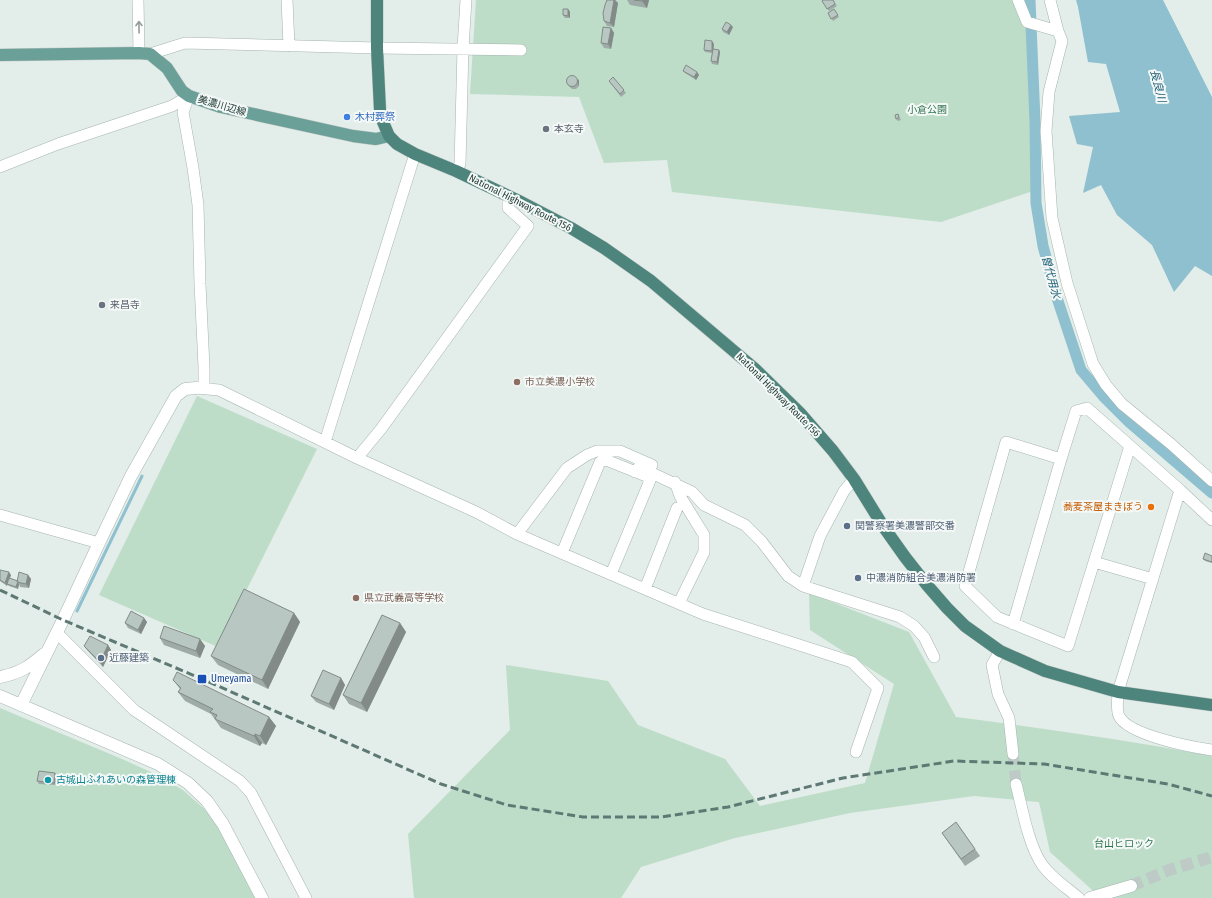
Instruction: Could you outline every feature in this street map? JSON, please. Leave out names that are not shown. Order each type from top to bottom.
[{"type":"highway","points":[[377,0],[377,48],[380,110],[389,136]]},
{"type":"highway","name":"National Highway Route 156","points":[[389,136],[398,144],[414,154],[456,171],[508,196],[571,228],[604,248],[651,281],[755,368],[833,451],[854,479],[883,526],[927,585],[965,626],[1000,651],[1045,671],[1118,692],[1212,705]]},
{"type":"main road","points":[[0,55],[145,54]]},
{"type":"main road","name":"美濃川辺線","points":[[145,54],[167,68],[182,91],[189,96],[221,107],[353,136],[376,139],[389,136]]},
{"type":"street","points":[[138,0],[145,54],[185,43],[521,50]]},
{"type":"street","points":[[287,0],[289,46]]},
{"type":"street","points":[[456,171],[460,164],[463,48],[466,0]]},
{"type":"street","points":[[1018,0],[1027,22],[1058,31]]},
{"type":"street","points":[[1050,0],[1062,41],[1049,92],[1046,131],[1052,218],[1067,283],[1093,364],[1106,385],[1122,404],[1171,444],[1212,481]]},
{"type":"street","points":[[0,167],[58,144],[172,106],[189,96]]},
{"type":"street","points":[[189,96],[183,112],[194,168],[198,204],[204,367],[200,388]]},
{"type":"street","points":[[325,442],[414,154]]},
{"type":"street","points":[[357,458],[382,429],[528,226],[508,208],[508,196]]},
{"type":"street","points":[[21,705],[57,633],[131,476],[176,396],[185,389],[200,388],[219,390],[357,458],[476,512],[517,534],[703,614],[852,662],[878,688],[856,752]]},
{"type":"street","points":[[1013,624],[1060,459],[1076,411],[1087,408],[1212,520]]},
{"type":"street","points":[[1060,459],[1006,442],[965,586],[996,617],[1068,646],[1130,446]]},
{"type":"street","points":[[517,534],[567,468],[596,451],[620,451],[650,464],[674,480],[680,496],[704,535],[704,552],[679,603]]},
{"type":"street","points":[[562,553],[600,462],[606,460],[651,478],[611,574]]},
{"type":"street","points":[[635,472],[640,467],[692,492],[704,505],[746,525],[762,542],[788,576],[803,586],[900,617],[914,626],[924,637],[934,657]]},
{"type":"street","points":[[803,586],[820,536],[844,491],[854,479]]},
{"type":"street","points":[[1180,490],[1118,692],[1118,715],[1125,724],[1135,730],[1158,738],[1212,750]]},
{"type":"street","points":[[646,589],[677,508]]},
{"type":"street","points":[[0,516],[99,543]]},
{"type":"street","points":[[1094,562],[1153,579]]},
{"type":"street","points":[[57,633],[134,710],[240,781],[251,793],[306,898]]},
{"type":"street","points":[[0,678],[15,674],[34,663],[48,650]]},
{"type":"street","points":[[1000,651],[992,665],[998,694],[1009,718],[1013,754]]},
{"type":"street","points":[[0,696],[158,764],[188,783],[207,801],[223,824],[262,898]]},
{"type":"street","points":[[1016,784],[1030,838],[1037,856],[1045,868],[1079,898]]},
{"type":"street","points":[[1090,898],[1131,886]]},
{"type":"green space","name":"小倉公園","points":[[476,0],[1032,0],[1035,3],[1039,189],[941,222],[672,192],[667,160],[604,163],[579,97],[470,94]]},
{"type":"green space","points":[[197,396],[317,449],[218,647],[99,595]]},
{"type":"green space","name":"台山ヒロック","points":[[809,593],[909,632],[956,717],[1020,725],[1212,756],[1212,898],[1101,898],[1050,852],[1039,802],[974,796],[850,813],[735,838],[641,867],[621,898],[414,898],[408,834],[510,730],[506,665],[608,681],[638,725],[725,759],[760,806],[865,783],[894,684],[810,630]]},
{"type":"green space","points":[[0,708],[122,759],[153,773],[183,790],[209,813],[259,898],[0,898]]},
{"type":"water","name":"長良川","points":[[1076,0],[1163,0],[1212,97],[1212,276],[1195,266],[1174,292],[1152,245],[1117,215],[1101,185],[1083,193],[1093,147],[1077,144],[1069,116],[1120,112],[1106,64],[1088,62]]},
{"type":"building","points":[[607,0],[614,0],[610,23],[604,21],[603,13]]},
{"type":"building","points":[[833,0],[835,4],[827,9],[822,1]]},
{"type":"building","points":[[563,9],[568,9],[568,16],[563,15]]},
{"type":"building","points":[[834,9],[838,15],[831,19],[828,13]]},
{"type":"building","points":[[726,22],[731,25],[727,32],[722,29]]},
{"type":"building","points":[[603,27],[611,28],[608,44],[601,43]]},
{"type":"building","points":[[705,40],[712,41],[712,51],[704,50]]},
{"type":"building","points":[[713,49],[719,50],[717,62],[711,61]]},
{"type":"building","points":[[686,65],[697,72],[694,77],[683,71]]},
{"type":"building","points":[[572,75],[576,77],[578,81],[576,85],[572,87],[568,85],[566,81],[568,77]]},
{"type":"building","points":[[613,77],[624,90],[620,94],[609,81]]},
{"type":"building","points":[[898,114],[899,117],[896,119],[895,115]]},
{"type":"building","points":[[1205,553],[1212,556],[1212,562],[1203,559]]},
{"type":"building","points":[[0,570],[9,572],[5,583],[0,580]]},
{"type":"building","points":[[19,572],[28,575],[26,584],[17,582]]},
{"type":"building","points":[[9,578],[18,581],[16,587],[7,584]]},
{"type":"building","points":[[244,589],[294,613],[262,680],[211,656]]},
{"type":"building","points":[[131,611],[144,618],[138,630],[125,623]]},
{"type":"building","points":[[382,615],[400,623],[361,703],[343,695]]},
{"type":"building","points":[[164,626],[200,639],[196,651],[160,638]]},
{"type":"building","name":"近藤建築","points":[[90,636],[108,645],[100,662],[84,646]]},
{"type":"building","points":[[323,670],[341,678],[329,704],[311,696]]},
{"type":"building","points":[[177,672],[269,717],[260,736],[255,734],[254,736],[215,719],[217,715],[210,712],[213,709],[178,692],[181,688],[173,680]]},
{"type":"building","name":"古城山ふれあいの森管理棟","points":[[39,771],[55,773],[54,783],[37,781]]},
{"type":"building","points":[[956,822],[975,849],[961,859],[942,833]]},
{"type":"waterway","name":"曽代用水","points":[[1030,0],[1035,121],[1036,203],[1043,246],[1057,298],[1081,370],[1103,396],[1129,422],[1212,493]]},
{"type":"waterway","points":[[77,611],[142,476]]},
{"type":"tunnel","points":[[1013,754],[1016,784]]},
{"type":"tunnel","points":[[1131,886],[1169,870],[1212,857]]},
{"type":"railway","points":[[0,590],[63,620],[441,784],[507,805],[583,817],[661,817],[728,807],[843,778],[954,761],[1044,764],[1168,784],[1212,796]]},
{"type":"place","name":"木村葬祭","points":[[347,117]]},
{"type":"place","name":"本玄寺","points":[[546,129]]},
{"type":"place","name":"来昌寺","points":[[102,305]]},
{"type":"place","name":"市立美濃小学校","points":[[517,382]]},
{"type":"place","name":"蕎麦茶屋まきぼう","points":[[1151,507]]},
{"type":"place","name":"関警察署美濃警部交番","points":[[847,526]]},
{"type":"place","name":"中濃消防組合美濃消防署","points":[[858,578]]},
{"type":"place","name":"県立武義高等学校","points":[[356,598]]},
{"type":"place","name":"近藤建築","points":[[101,658]]},
{"type":"place","name":"Umeyama","points":[[202,679]]},
{"type":"place","name":"古城山ふれあいの森管理棟","points":[[48,780]]}]
